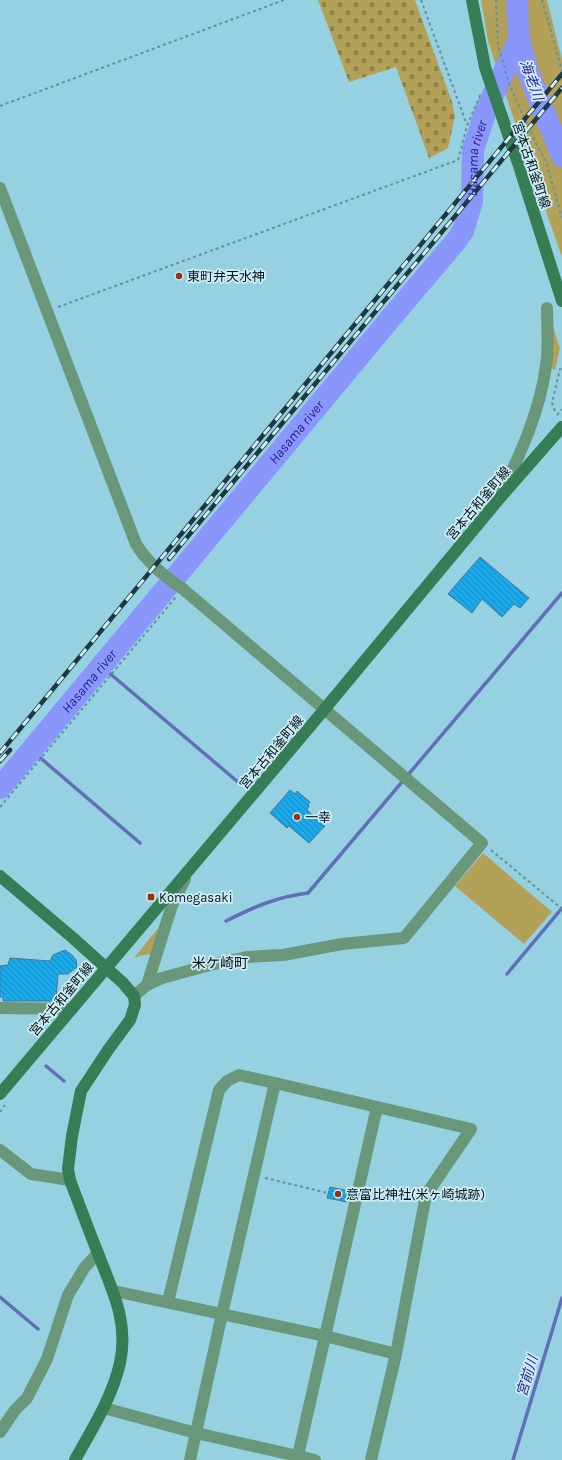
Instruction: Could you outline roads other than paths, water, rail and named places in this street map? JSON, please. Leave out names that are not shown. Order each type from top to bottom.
[{"type":"street","name":"宮本古和釜町線","points":[[472,0],[490,82],[497,106],[518,163],[562,302]]},
{"type":"street","points":[[0,188],[136,544],[142,555],[326,709],[482,843],[404,938],[342,944],[283,955],[247,957],[149,979]]},
{"type":"street","points":[[499,499],[535,416],[546,366],[548,334],[547,308]]},
{"type":"street","name":"宮本古和釜町線","points":[[0,1094],[326,709],[499,499],[562,427]]},
{"type":"street","points":[[134,996],[149,979],[169,915],[189,870]]},
{"type":"street","points":[[0,876],[106,968],[134,996],[135,1005],[130,1020],[81,1091],[72,1136],[68,1169],[70,1180],[114,1291],[120,1313],[123,1343],[120,1364],[104,1408],[76,1460]]},
{"type":"street","points":[[0,1008],[72,1009]]},
{"type":"street","points":[[168,1302],[219,1090],[227,1081],[240,1075],[471,1129],[426,1195],[396,1354],[371,1460]]},
{"type":"street","points":[[190,1460],[222,1314],[276,1083]]},
{"type":"street","points":[[298,1458],[377,1107]]},
{"type":"street","points":[[0,1150],[31,1174],[70,1180]]},
{"type":"street","points":[[0,1432],[15,1410],[27,1398],[47,1358],[68,1296],[85,1267],[98,1253]]},
{"type":"street","points":[[114,1291],[325,1336],[396,1354]]},
{"type":"street","points":[[104,1408],[196,1433],[298,1458],[315,1460]]},
{"type":"waterway","name":"海老川","points":[[517,0],[519,40],[528,72],[562,156]]},
{"type":"waterway","name":"Hasama river","points":[[0,788],[463,231],[472,201],[473,150],[486,110],[519,40]]},
{"type":"waterway","points":[[226,921],[266,903],[286,897],[308,893],[562,593]]},
{"type":"waterway","points":[[101,666],[238,782]]},
{"type":"waterway","points":[[31,750],[140,843]]},
{"type":"waterway","points":[[507,974],[562,908]]},
{"type":"waterway","points":[[46,1066],[64,1081]]},
{"type":"waterway","points":[[0,1297],[38,1329]]},
{"type":"waterway","name":"宮前川","points":[[513,1460],[562,1298]]},
{"type":"railway","points":[[0,753],[562,74]]},
{"type":"railway","points":[[169,559],[562,88]]},
{"type":"railway","points":[[0,761],[10,750]]},
{"type":"place","name":"東町弁天水神","points":[[179,276]]},
{"type":"place","name":"一幸","points":[[297,817]]},
{"type":"place","name":"Komegasaki","points":[[151,897]]},
{"type":"place","name":"意富比神社(米ヶ崎城跡)","points":[[338,1194]]},
{"type":"district","name":"米ケ崎町","points":[[220,963]]}]
